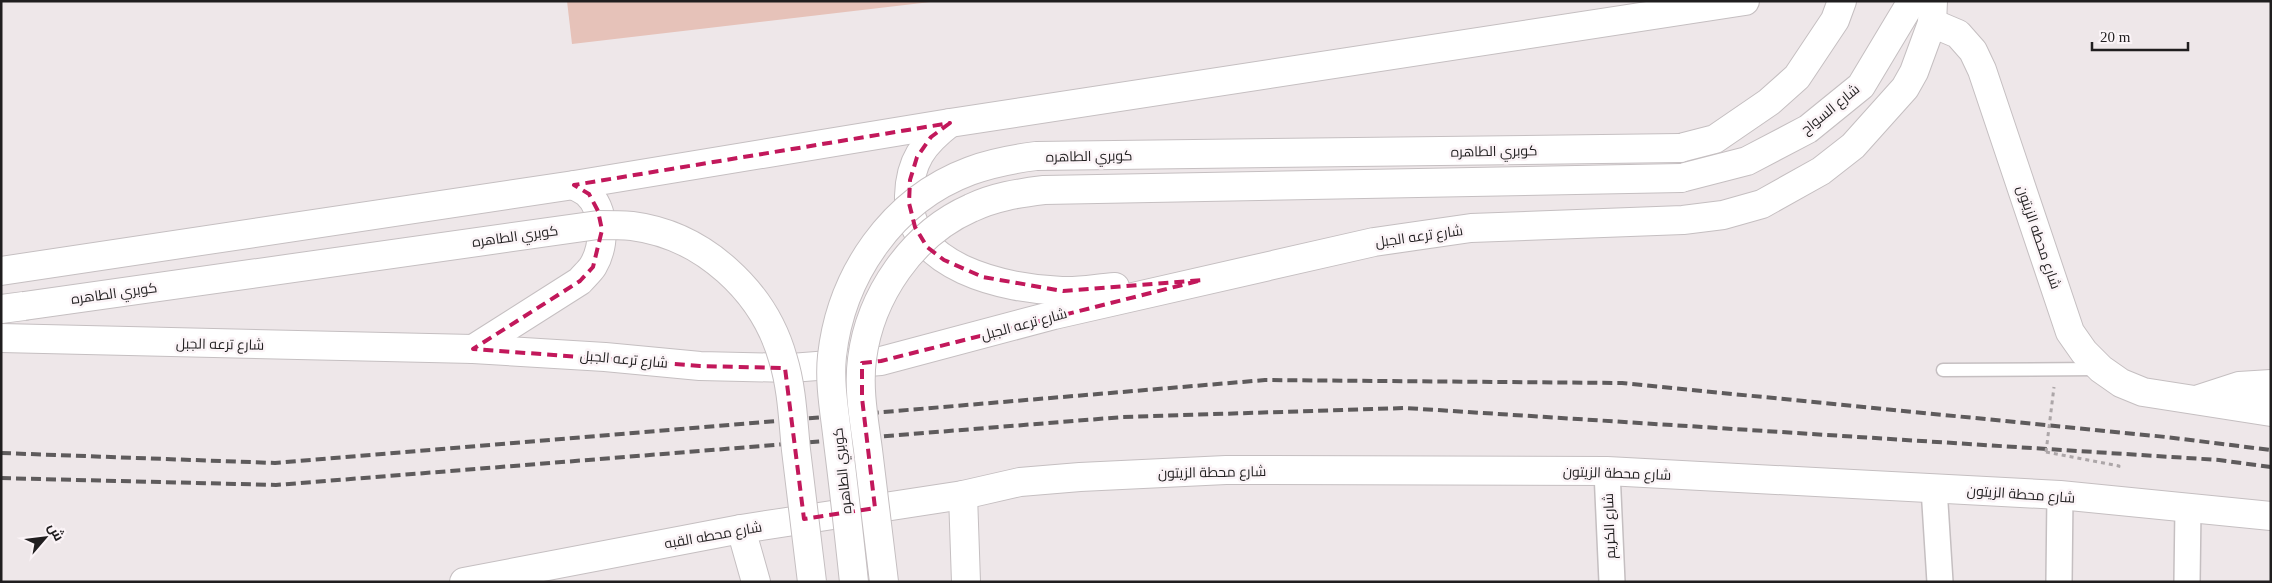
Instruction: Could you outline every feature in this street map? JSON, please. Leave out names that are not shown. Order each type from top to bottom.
[{"type":"main road","points":[[1,271],[574,185],[950,123],[1745,1]]},
{"type":"main road","name":"كوبري الطاهره","points":[[854,582],[833,392],[832,357],[838,323],[848,290],[864,259],[885,231],[909,206],[938,186],[969,171],[1002,161],[1036,156],[1680,148],[1715,139],[1769,102],[1797,77],[1835,20],[1842,1]]},
{"type":"main road","name":"شارع السواح","points":[[1681,178],[1747,161],[1808,130],[1861,86],[1912,1]]},
{"type":"main road","name":"شارع ترعه الجبل","points":[[1,338],[473,349],[605,357],[700,366],[791,368],[881,361],[1054,315],[1374,242],[1471,228],[1683,220],[1723,215],[1762,204],[1821,171],[1853,146],[1905,88],[1914,72],[1932,12]]},
{"type":"main road","name":"شارع محطه الزيتون","points":[[1932,12],[1958,34],[1973,52],[1982,70],[2070,332],[2084,352],[2101,369],[2121,383],[2144,392],[2271,412]]},
{"type":"main road","points":[[950,123],[931,137],[917,157],[910,180],[909,203],[915,226],[927,247],[944,260],[983,277],[1022,286],[1063,291],[1202,280]]},
{"type":"main road","name":"كوبري الطاهره","points":[[884,582],[862,398],[862,359],[871,321],[886,286],[908,254],[937,228],[970,208],[1006,195],[1044,190],[1681,178]]},
{"type":"main road","points":[[473,349],[580,281],[593,266],[600,249],[602,230],[598,211],[589,194],[574,185]]},
{"type":"main road","name":"كوبري الطاهره","points":[[12,308],[598,224],[633,226],[668,235],[700,250],[728,271],[752,297],[771,327],[784,360],[790,394],[812,582]]},
{"type":"main road","points":[[2195,400],[2239,386],[2271,384]]},
{"type":"main road","name":"شارع محطة الزيتون","points":[[963,495],[1020,482],[1080,477],[1226,470],[1607,471],[2060,495],[2271,516]]},
{"type":"main road","points":[[963,495],[966,582]]},
{"type":"main road","name":"شارع محطه القبه","points":[[464,582],[741,529],[963,495]]},
{"type":"main road","points":[[741,529],[756,582]]},
{"type":"street","name":"شارع الكريم","points":[[1607,471],[1612,582]]},
{"type":"street","points":[[1934,488],[1940,582]]},
{"type":"street","points":[[2058,582],[2060,495]]},
{"type":"street","points":[[2188,508],[2188,582]]},
{"type":"lane","points":[[1943,370],[2101,369]]},
{"type":"path","points":[[2054,387],[2046,452],[2119,466]]},
{"type":"highlighted area","points":[[950,123],[931,137],[917,157],[910,180],[909,203],[915,227],[927,247],[944,260],[983,277],[1063,291],[1202,280],[881,361],[862,363],[862,398],[875,508],[804,519],[785,368],[700,366],[473,349],[580,281],[593,267],[602,230],[598,211],[589,194],[574,185]]},
{"type":"shaded area","points":[[567,1],[939,1],[572,44]]},
{"type":"railway","points":[[1,453],[275,463],[1265,380],[1622,383],[2166,437],[2271,450]]},
{"type":"railway","points":[[1,478],[276,485],[1123,417],[1405,408],[2219,460],[2271,467]]}]
